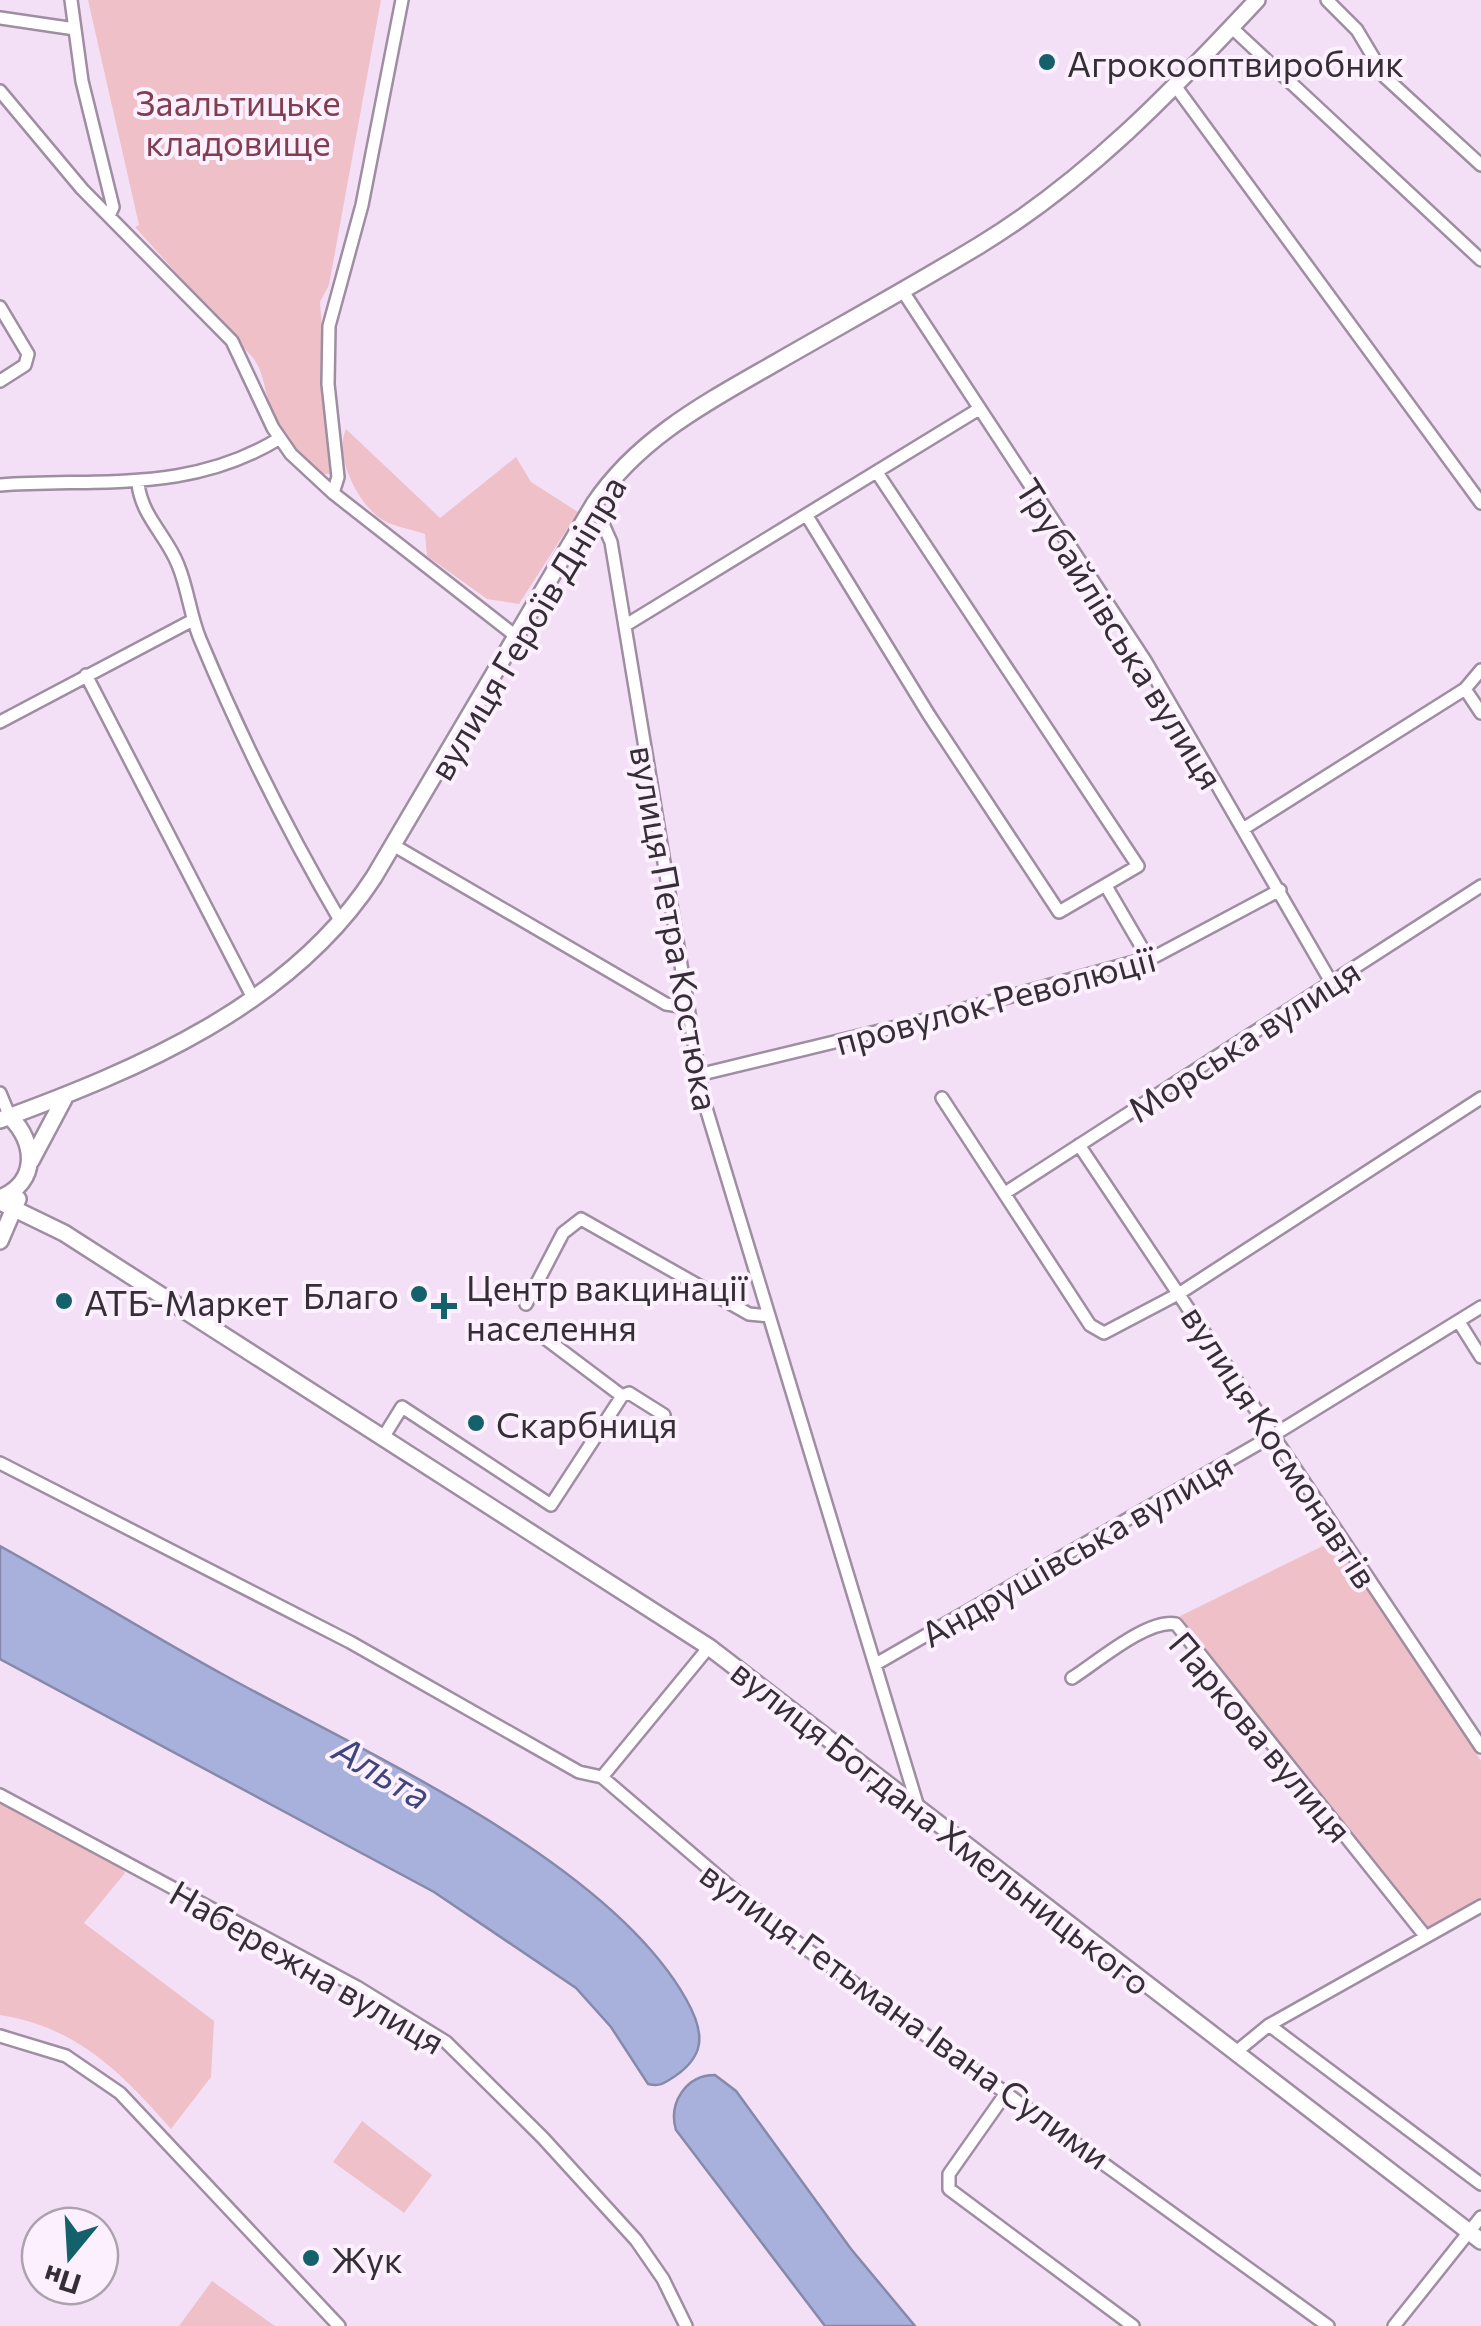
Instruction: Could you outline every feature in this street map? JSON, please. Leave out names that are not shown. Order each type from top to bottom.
[{"type":"main road","name":"вулиця Героїв Дніпра","points":[[5,1118],[64,1099],[253,998],[310,954],[341,922],[393,845],[594,504],[636,454],[684,416],[982,244],[1078,180],[1176,87],[1257,0]]},
{"type":"main road","points":[[2,1237],[4,1205],[64,1099]]},
{"type":"main road","points":[[5,1118],[30,1143],[28,1168],[33,1205],[44,1220]]},
{"type":"main road","name":"вулиця Богдана Хмельницького","points":[[4,1205],[44,1220],[709,1647],[1475,2236]]},
{"type":"main road","points":[[2,1237],[22,1222],[44,1220]]},
{"type":"street","points":[[71,0],[86,100],[113,206],[109,216]]},
{"type":"street","points":[[333,493],[338,477],[328,384],[329,326],[366,192],[402,0]]},
{"type":"street","points":[[1326,0],[1357,30],[1385,78],[1481,166]]},
{"type":"street","points":[[0,18],[75,29]]},
{"type":"street","points":[[1232,27],[1481,260]]},
{"type":"street","points":[[1176,87],[1481,504]]},
{"type":"street","points":[[0,91],[109,216],[232,340],[280,438],[333,493],[517,637]]},
{"type":"street","name":"Трубайлівська вулиця","points":[[902,290],[1146,662],[1331,982]]},
{"type":"street","points":[[0,307],[28,354],[21,369],[0,381]]},
{"type":"street","points":[[626,625],[878,474],[979,408]]},
{"type":"street","points":[[0,485],[138,484],[219,464],[280,438]]},
{"type":"street","points":[[807,516],[928,715],[1059,912],[1106,886],[1138,866],[878,474]]},
{"type":"street","points":[[138,484],[145,512],[178,564],[192,620],[303,855],[341,922]]},
{"type":"street","name":"вулиця Петра Костюка","points":[[594,504],[611,542],[698,1076],[918,1808]]},
{"type":"street","points":[[0,722],[192,620]]},
{"type":"street","points":[[1243,829],[1465,689],[1481,670]]},
{"type":"street","points":[[86,676],[253,998]]},
{"type":"street","points":[[1465,689],[1481,714]]},
{"type":"street","points":[[393,845],[666,1004],[686,1007]]},
{"type":"street","points":[[1106,886],[1148,958]]},
{"type":"street","name":"Морська вулиця","points":[[1004,1193],[1481,886]]},
{"type":"street","name":"провулок Революції","points":[[698,1076],[917,1022],[1148,958],[1188,942],[1280,890]]},
{"type":"street","points":[[0,1093],[5,1118]]},
{"type":"street","points":[[942,1098],[1090,1326],[1104,1332],[1180,1293],[1481,1098]]},
{"type":"street","name":"вулиця Космонавтів","points":[[1080,1145],[1481,1747]]},
{"type":"street","points":[[526,1304],[568,1227],[581,1219],[749,1314],[769,1316]]},
{"type":"street","name":"Андрушівська вулиця","points":[[876,1664],[1272,1436],[1481,1307]]},
{"type":"street","points":[[1459,1322],[1481,1357]]},
{"type":"street","points":[[537,1332],[622,1396]]},
{"type":"street","points":[[384,1436],[402,1407],[552,1505],[622,1396],[629,1393],[664,1415]]},
{"type":"street","name":"вулиця Гетьмана Івана Сулими","points":[[0,1463],[350,1642],[579,1772],[602,1777],[783,1932],[1328,2326]]},
{"type":"street","name":"Паркова вулиця","points":[[1072,1678],[1142,1633],[1164,1623],[1176,1624],[1426,1937]]},
{"type":"street","points":[[602,1777],[709,1647]]},
{"type":"street","name":"Набережна вулиця","points":[[0,1795],[357,1987],[446,2042],[544,2138],[636,2240],[663,2279],[686,2326]]},
{"type":"street","points":[[1236,2052],[1269,2025],[1481,1906]]},
{"type":"street","points":[[1269,2025],[1481,2184]]},
{"type":"street","points":[[0,2036],[66,2056],[120,2093],[339,2326]]},
{"type":"street","points":[[1006,2093],[949,2174],[949,2188],[1133,2326]]},
{"type":"street","points":[[1394,2326],[1475,2236],[1481,2217]]},
{"type":"green space","name":"Заальтицьке кладовище","points":[[88,0],[381,0],[329,285],[320,302],[333,474],[323,474],[289,439],[271,408],[254,359],[135,227],[139,225]]},
{"type":"green space","points":[[346,429],[440,518],[516,457],[531,482],[578,512],[519,604],[487,599],[427,556],[425,534],[388,523],[370,509],[345,464]]},
{"type":"green space","points":[[1335,1540],[1481,1761],[1481,1898],[1429,1928],[1180,1616]]},
{"type":"green space","points":[[0,1803],[120,1865],[125,1873],[84,1923],[214,2021],[211,2077],[171,2129],[116,2071],[75,2042],[27,2021],[0,2015]]},
{"type":"green space","points":[[362,2121],[432,2175],[404,2213],[333,2162]]},
{"type":"green space","points":[[212,2281],[275,2326],[179,2326]]},
{"type":"water","name":"Альта","points":[[0,1546],[196,1659],[411,1775],[542,1856],[600,1901],[649,1948],[686,1999],[699,2034],[696,2054],[690,2063],[664,2083],[648,2084],[611,2027],[576,1988],[434,1892],[0,1659]]},
{"type":"water","points":[[715,2075],[736,2091],[851,2249],[915,2326],[825,2326],[676,2130],[675,2110],[682,2092],[696,2080]]},
{"type":"place","name":"Агрокооптвиробник","points":[[1047,62]]},
{"type":"place","name":"Благо","points":[[419,1294]]},
{"type":"place","name":"АТБ-Маркет","points":[[64,1301]]},
{"type":"place","name":"Центр вакцинації населення","points":[[444,1306]]},
{"type":"place","name":"Скарбниця","points":[[476,1423]]},
{"type":"place","name":"Жук","points":[[311,2258]]}]
